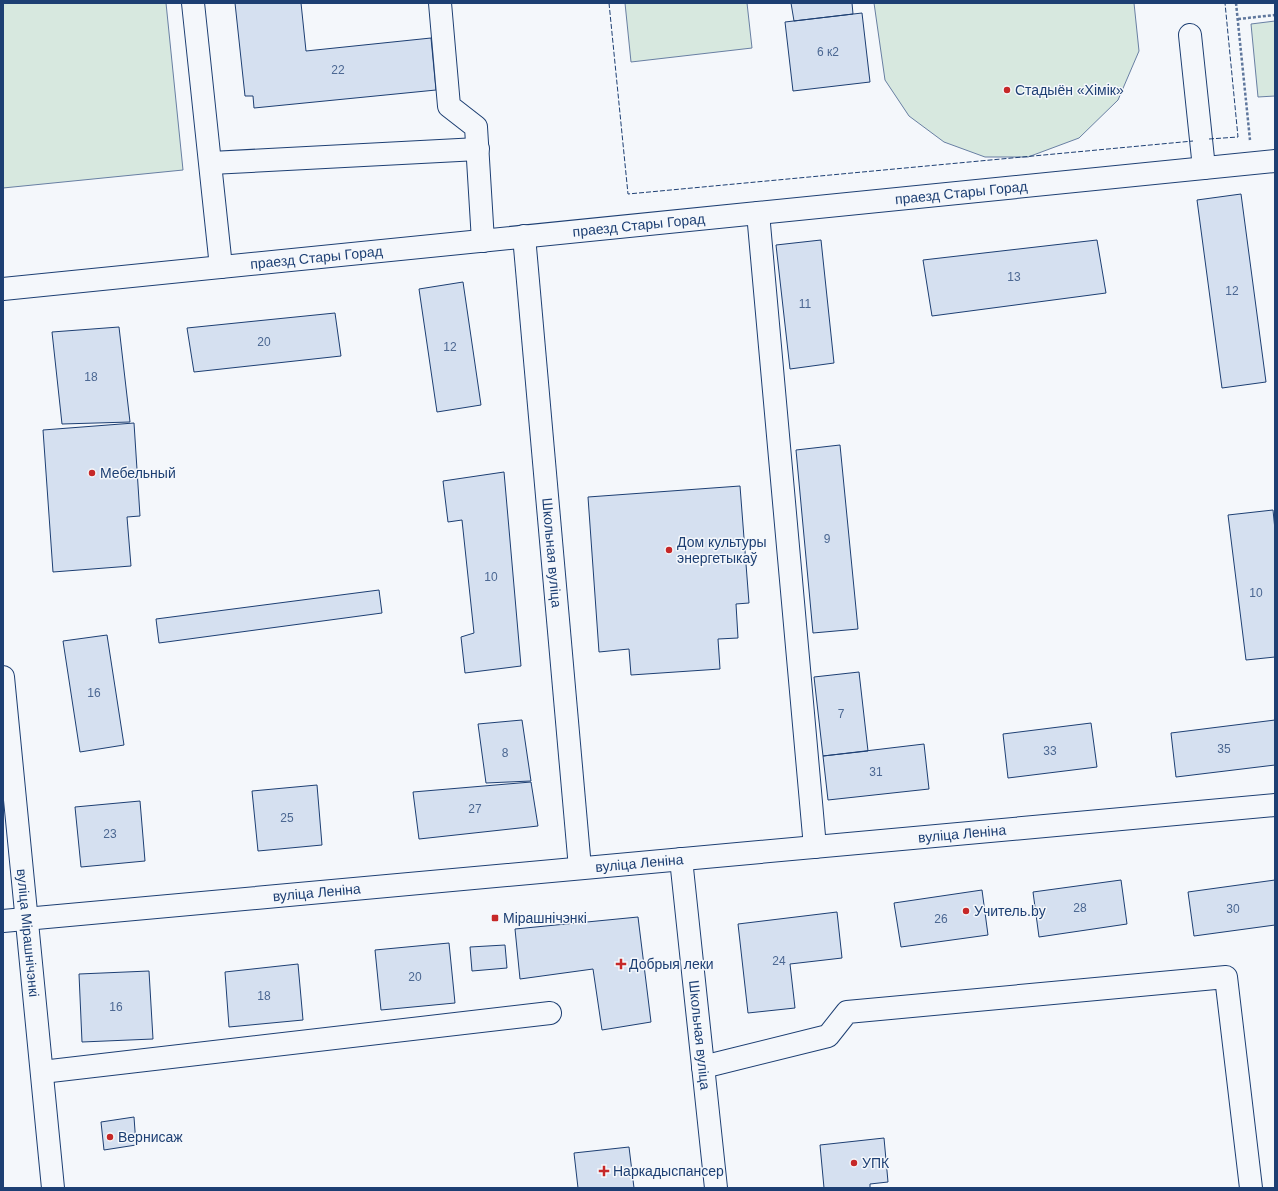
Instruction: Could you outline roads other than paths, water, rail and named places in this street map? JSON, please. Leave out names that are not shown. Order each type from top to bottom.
[{"type":"street","points":[[194,3],[221,267]]},
{"type":"street","points":[[440,3],[449,106],[476,126],[483,241]]},
{"type":"street","points":[[1190,35],[1204,168]]},
{"type":"street","points":[[211,164],[478,149]]},
{"type":"street","name":"праезд Стары Горад","points":[[3,289],[1275,161]]},
{"type":"street","points":[[758,213],[815,847]]},
{"type":"street","name":"Школьная вуліца","points":[[524,236],[580,868]]},
{"type":"street","name":"вуліца Мірашнічэнкі","points":[[3,677],[53,1188]]},
{"type":"street","name":"вуліца Леніна","points":[[3,921],[1275,804]]},
{"type":"street","name":"Школьная вуліца","points":[[681,859],[716,1188]]},
{"type":"street","points":[[703,1068],[828,1036],[847,1012],[1226,978],[1251,1188]]},
{"type":"street","points":[[42,1072],[550,1013]]},
{"type":"place","name":"Стадыён «Хімік»","points":[[1007,90]]},
{"type":"place","name":"Мебельный","points":[[92,473]]},
{"type":"place","name":"Дом культуры энергетыкаў","points":[[669,550]]},
{"type":"place","name":"Учитель.by","points":[[966,911]]},
{"type":"place","name":"Мірашнічэнкі","points":[[495,918]]},
{"type":"place","name":"Добрыя леки","points":[[621,964]]},
{"type":"place","name":"Вернисаж","points":[[110,1137]]},
{"type":"place","name":"УПК","points":[[854,1163]]},
{"type":"place","name":"Наркадыспансер","points":[[604,1171]]}]
